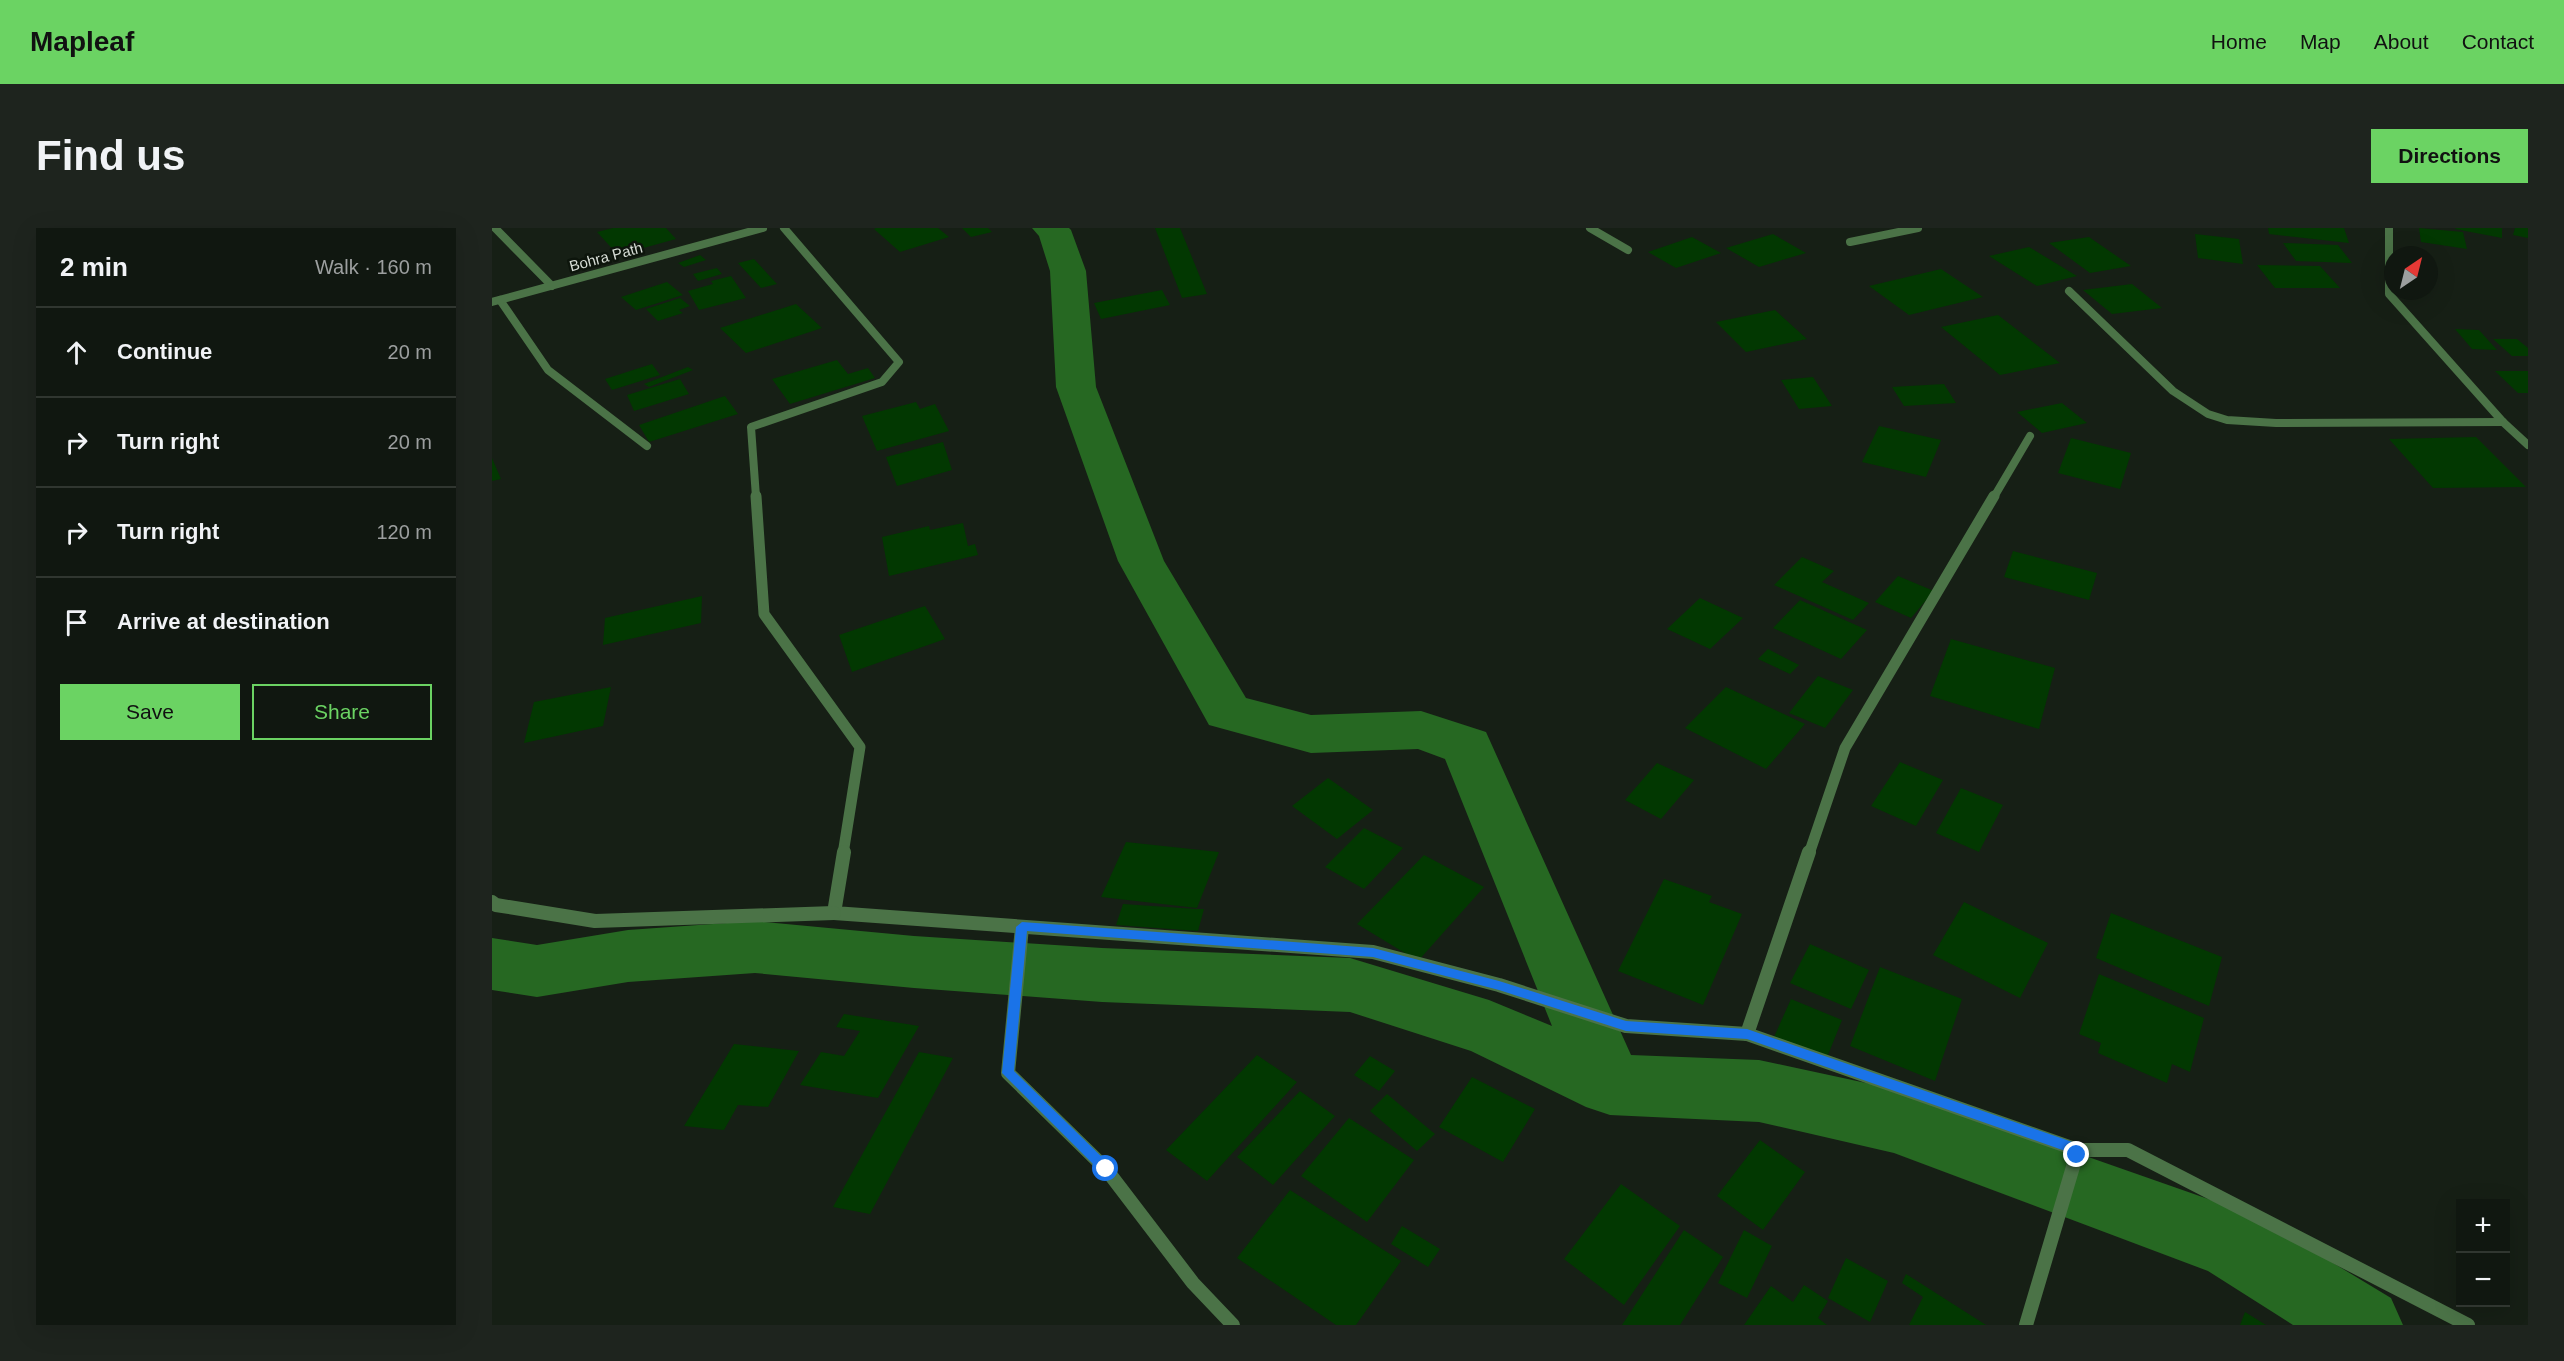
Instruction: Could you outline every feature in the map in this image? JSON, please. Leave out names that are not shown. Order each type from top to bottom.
[{"type":"street","points":[[495,228],[552,286]]},
{"type":"street","name":"Bohra Path","points":[[496,301],[763,228]]},
{"type":"street","points":[[784,228],[899,362],[882,382],[751,428],[764,614],[860,747],[834,913]]},
{"type":"street","points":[[1590,228],[1628,250]]},
{"type":"street","points":[[1850,242],[1918,228]]},
{"type":"street","points":[[2389,228],[2389,294],[2503,422],[2528,446]]},
{"type":"street","points":[[2069,291],[2173,391],[2208,414],[2217,417],[2227,420],[2276,423],[2503,422]]},
{"type":"street","points":[[496,301],[548,370],[647,446]]},
{"type":"street","points":[[1747,1034],[1845,748],[2030,436]]},
{"type":"street","points":[[492,902],[496,905],[596,921],[834,913],[1373,952],[1499,985],[1626,1026],[1747,1034],[2077,1152],[2128,1150],[2468,1325]]},
{"type":"street","points":[[1022,928],[1008,1073],[1106,1169],[1193,1283],[1233,1325]]},
{"type":"street","points":[[2027,1320],[2077,1152]]},
{"type":"building","points":[[613,228],[666,228],[676,239],[618,255],[597,232]]},
{"type":"building","points":[[938,228],[949,237],[900,252],[874,229]]},
{"type":"building","points":[[962,228],[988,228],[992,232],[971,237]]},
{"type":"building","points":[[1155,228],[1180,228],[1207,294],[1182,298]]},
{"type":"building","points":[[2268,228],[2344,228],[2349,243],[2269,234]]},
{"type":"building","points":[[2419,228],[2463,232],[2467,249],[2421,242]]},
{"type":"building","points":[[2502,228],[2502,238],[2455,229]]},
{"type":"building","points":[[2515,228],[2528,228],[2528,238],[2513,235]]},
{"type":"building","points":[[1773,234],[1806,253],[1759,267],[1726,248]]},
{"type":"building","points":[[2195,234],[2239,239],[2243,264],[2198,258]]},
{"type":"building","points":[[1692,237],[1721,253],[1676,268],[1648,252]]},
{"type":"building","points":[[2089,237],[2131,266],[2090,273],[2049,243]]},
{"type":"building","points":[[2283,243],[2338,245],[2352,263],[2296,261]]},
{"type":"building","points":[[2029,247],[2077,276],[2037,286],[1989,256]]},
{"type":"building","points":[[700,255],[706,260],[684,267],[678,263]]},
{"type":"building","points":[[754,259],[777,284],[761,288],[738,263]]},
{"type":"building","points":[[2257,265],[2320,266],[2340,288],[2275,288]]},
{"type":"building","points":[[717,268],[722,274],[698,281],[693,274]]},
{"type":"building","points":[[1941,269],[1983,297],[1909,315],[1869,286]]},
{"type":"building","points":[[731,276],[746,298],[699,310],[688,291],[713,284],[711,281]]},
{"type":"building","points":[[667,282],[683,295],[636,310],[621,297]]},
{"type":"building","points":[[2132,284],[2162,308],[2112,314],[2083,290]]},
{"type":"building","points":[[1162,290],[1170,305],[1101,319],[1094,303]]},
{"type":"building","points":[[680,298],[690,306],[679,310],[683,313],[658,321],[646,309]]},
{"type":"building","points":[[796,304],[822,328],[746,353],[720,328]]},
{"type":"building","points":[[1775,310],[1807,339],[1746,352],[1716,322]]},
{"type":"building","points":[[1998,315],[2060,363],[2000,375],[1941,327]]},
{"type":"building","points":[[2455,329],[2479,330],[2497,350],[2472,349]]},
{"type":"building","points":[[2493,339],[2517,339],[2528,348],[2528,356],[2512,356]]},
{"type":"building","points":[[837,360],[848,374],[868,368],[875,378],[790,404],[772,379]]},
{"type":"building","points":[[652,364],[660,375],[612,390],[605,379]]},
{"type":"building","points":[[688,367],[693,370],[649,387],[644,384]]},
{"type":"building","points":[[2495,371],[2528,371],[2528,393],[2518,393]]},
{"type":"building","points":[[1813,377],[1832,406],[1799,409],[1781,380]]},
{"type":"building","points":[[680,379],[689,394],[634,411],[627,395]]},
{"type":"building","points":[[1944,384],[1956,403],[1904,406],[1892,387]]},
{"type":"building","points":[[725,396],[738,414],[649,442],[639,425]]},
{"type":"building","points":[[916,402],[920,409],[935,404],[949,431],[877,451],[862,416]]},
{"type":"building","points":[[2062,403],[2087,423],[2042,433],[2017,412]]},
{"type":"building","points":[[1879,426],[1941,440],[1926,477],[1862,462]]},
{"type":"building","points":[[2476,437],[2526,487],[2433,488],[2389,439]]},
{"type":"building","points":[[2071,438],[2131,453],[2120,489],[2058,473]]},
{"type":"building","points":[[943,442],[952,470],[897,486],[886,457]]},
{"type":"building","points":[[492,458],[501,479],[492,481]]},
{"type":"building","points":[[963,523],[968,546],[975,544],[978,555],[889,576],[882,537],[929,526],[930,530]]},
{"type":"building","points":[[2013,551],[2097,573],[2089,600],[2004,577]]},
{"type":"building","points":[[1802,557],[1834,571],[1822,582],[1869,603],[1853,620],[1774,585]]},
{"type":"building","points":[[1898,576],[1934,591],[1911,618],[1875,602]]},
{"type":"building","points":[[702,596],[701,623],[603,645],[605,618]]},
{"type":"building","points":[[1700,598],[1743,618],[1710,649],[1667,629]]},
{"type":"building","points":[[1800,600],[1867,630],[1841,659],[1773,628]]},
{"type":"building","points":[[925,606],[945,639],[852,672],[839,635]]},
{"type":"building","points":[[1951,639],[2055,668],[2039,729],[1930,696]]},
{"type":"building","points":[[1768,649],[1799,665],[1790,674],[1758,659]]},
{"type":"building","points":[[1818,676],[1853,690],[1825,728],[1789,713]]},
{"type":"building","points":[[611,687],[603,726],[524,743],[534,702]]},
{"type":"building","points":[[1726,687],[1805,724],[1766,769],[1685,728]]},
{"type":"building","points":[[1900,762],[1943,780],[1916,826],[1871,806]]},
{"type":"building","points":[[1657,763],[1694,780],[1661,819],[1625,800]]},
{"type":"building","points":[[1328,778],[1373,810],[1337,839],[1292,806]]},
{"type":"building","points":[[1961,788],[2003,805],[1979,852],[1936,833]]},
{"type":"building","points":[[1364,828],[1403,848],[1364,889],[1325,867]]},
{"type":"building","points":[[1126,842],[1219,852],[1197,908],[1101,897]]},
{"type":"building","points":[[1424,855],[1484,887],[1418,961],[1357,924]]},
{"type":"building","points":[[1664,879],[1712,896],[1709,902],[1742,914],[1703,1005],[1618,971]]},
{"type":"building","points":[[1964,902],[2048,943],[2020,998],[1933,955]]},
{"type":"building","points":[[1123,904],[1204,909],[1198,931],[1116,925]]},
{"type":"building","points":[[2111,913],[2222,957],[2209,1006],[2096,958]]},
{"type":"building","points":[[1810,944],[1869,970],[1851,1009],[1790,983]]},
{"type":"building","points":[[1880,967],[1962,999],[1935,1081],[1850,1046]]},
{"type":"building","points":[[2099,974],[2204,1018],[2190,1072],[2172,1064],[2167,1083],[2098,1053],[2101,1043],[2079,1034]]},
{"type":"building","points":[[1791,999],[1842,1020],[1826,1060],[1774,1037]]},
{"type":"building","points":[[844,1014],[919,1026],[878,1098],[800,1085],[821,1052],[844,1056],[860,1031],[836,1027]]},
{"type":"building","points":[[734,1044],[799,1051],[768,1107],[738,1105],[724,1130],[684,1126]]},
{"type":"building","points":[[919,1052],[953,1058],[870,1214],[833,1207]]},
{"type":"building","points":[[1257,1055],[1297,1082],[1207,1181],[1166,1150]]},
{"type":"building","points":[[1370,1056],[1395,1071],[1379,1091],[1354,1075]]},
{"type":"building","points":[[1472,1077],[1535,1109],[1503,1162],[1439,1127]]},
{"type":"building","points":[[1300,1091],[1335,1116],[1273,1185],[1237,1157]]},
{"type":"building","points":[[1387,1094],[1435,1134],[1417,1151],[1370,1111]]},
{"type":"building","points":[[1349,1118],[1414,1160],[1367,1222],[1301,1176]]},
{"type":"building","points":[[1760,1140],[1805,1172],[1763,1230],[1717,1196]]},
{"type":"building","points":[[1621,1184],[1680,1226],[1624,1305],[1564,1259]]},
{"type":"building","points":[[1290,1190],[1401,1261],[1356,1325],[1336,1325],[1237,1258]]},
{"type":"building","points":[[1402,1226],[1440,1249],[1428,1267],[1391,1244]]},
{"type":"building","points":[[1684,1230],[1723,1257],[1680,1325],[1622,1325]]},
{"type":"building","points":[[1744,1230],[1772,1246],[1747,1298],[1718,1283]]},
{"type":"building","points":[[1846,1258],[1888,1281],[1870,1322],[1828,1298]]},
{"type":"building","points":[[1906,1274],[1986,1325],[1909,1325],[1923,1297],[1902,1283]]},
{"type":"building","points":[[1804,1285],[1828,1301],[1818,1318],[1827,1325],[1744,1325],[1771,1286],[1793,1302]]},
{"type":"building","points":[[2245,1312],[2266,1325],[2240,1325]]},
{"type":"waterway","points":[[1049,228],[1054,230],[1068,271],[1076,387],[1141,561],[1228,712],[1311,734],[1421,730],[1467,746],[1610,1085]]},
{"type":"waterway","points":[[492,964],[537,971],[628,956],[755,947],[914,962],[1102,975],[1350,985],[1489,1028],[1610,1085]]},
{"type":"waterway","points":[[1610,1085],[1759,1091],[1894,1121],[2231,1243],[2364,1325]]},
{"type":"route","points":[[1106,1169],[1008,1073],[1022,927],[1373,952],[1499,985],[1626,1026],[1747,1034],[2078,1150],[2077,1155]]}]
